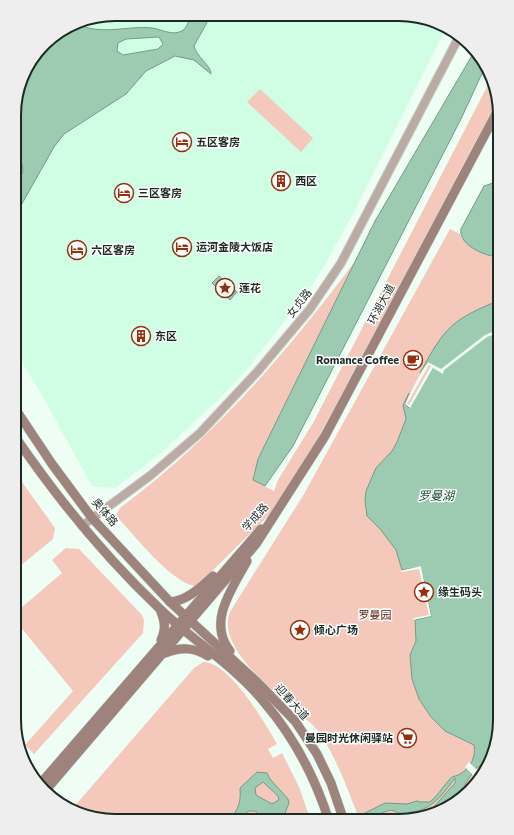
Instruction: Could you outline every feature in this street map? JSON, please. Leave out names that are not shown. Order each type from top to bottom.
[{"type":"main road","name":"环湖大道","points":[[279,508],[325,436],[493,119]]},
{"type":"main road","name":"奥体路","points":[[21,418],[52,464],[92,518],[170,602],[188,619]]},
{"type":"main road","points":[[21,444],[82,526],[160,609],[180,628]]},
{"type":"main road","name":"学成路","points":[[44,780],[158,646],[180,628],[188,619],[255,541],[279,508]]},
{"type":"main road","points":[[170,602],[177,602],[200,588],[255,541]]},
{"type":"main road","points":[[239,671],[224,644],[219,631],[220,615],[255,541]]},
{"type":"main road","points":[[158,646],[164,633],[165,622],[160,609]]},
{"type":"main road","name":"迎春大道","points":[[188,619],[239,671],[295,721],[312,744],[330,783],[341,814]]},
{"type":"main road","name":"学成路","points":[[49,786],[164,654],[180,628]]},
{"type":"main road","name":"迎春大道","points":[[180,628],[239,671],[264,701],[292,739],[309,768],[326,814]]},
{"type":"main road","points":[[164,654],[176,649],[188,648],[200,651],[239,671]]},
{"type":"street","name":"女贞路","points":[[82,526],[150,476],[200,433],[258,371],[310,309],[341,263],[457,42]]},
{"type":"shaded area","name":"运河金陵大饭店","points":[[115,21],[399,21],[423,24],[444,33],[355,210],[325,265],[302,299],[247,369],[221,397],[161,453],[115,488],[92,486],[39,390],[21,361],[21,115],[26,85],[37,63],[53,44],[79,28],[91,24]]},
{"type":"green space","points":[[488,85],[493,109],[320,435],[276,508],[199,584],[194,586],[174,576],[153,557],[118,518],[117,513],[120,508],[186,453],[247,393],[276,361],[356,260],[258,459],[253,480],[274,491],[278,480],[313,423]]},
{"type":"green space","points":[[260,89],[313,138],[301,152],[247,102]]},
{"type":"green space","name":"罗曼园","points":[[450,229],[460,234],[462,239],[493,257],[493,726],[488,750],[470,782],[456,794],[435,807],[411,813],[357,814],[341,774],[324,739],[313,725],[265,684],[254,672],[243,659],[229,634],[228,618],[230,612],[304,494]]},
{"type":"green space","points":[[21,481],[55,528],[53,539],[21,565]]},
{"type":"green space","points":[[66,548],[79,549],[142,615],[144,620],[143,633],[34,754],[25,745],[73,691],[21,628],[21,608],[62,573],[52,560]]},
{"type":"green space","points":[[203,662],[213,664],[224,671],[235,682],[264,722],[277,744],[268,749],[273,758],[282,753],[299,787],[309,814],[115,814],[91,811],[76,805],[194,668]]},
{"type":"water","points":[[208,21],[194,46],[195,50],[211,71],[211,74],[194,60],[175,56],[146,71],[126,94],[64,134],[54,147],[21,205],[21,176],[23,171],[21,159],[21,115],[23,97],[26,85],[37,63],[53,44],[68,34],[84,26],[103,30],[143,27],[176,33],[185,28],[188,22]],"holes":[[[159,37],[163,44],[158,49],[123,55],[117,51],[118,43],[126,39]]]},
{"type":"water","points":[[471,56],[482,73],[461,119],[293,446],[265,486],[253,480],[258,459],[375,221]]},
{"type":"water","points":[[493,183],[493,256],[474,249],[468,245],[461,235],[461,229],[484,186]]},
{"type":"water","points":[[219,276],[237,292],[230,300],[212,283]]},
{"type":"water","name":"罗曼湖","points":[[493,303],[493,726],[491,738],[488,750],[480,766],[476,768],[465,784],[466,786],[446,801],[433,808],[455,783],[455,778],[437,800],[419,811],[402,814],[389,810],[382,814],[363,814],[385,803],[407,804],[417,801],[430,802],[450,778],[459,775],[467,769],[472,762],[474,754],[474,745],[445,731],[431,717],[419,699],[412,679],[410,655],[416,641],[415,620],[431,616],[421,567],[402,570],[396,550],[381,530],[367,516],[365,501],[366,491],[376,468],[392,451],[397,442],[406,419],[403,405],[409,393],[405,404],[409,408],[434,366],[428,362],[422,374],[420,373],[436,345],[451,327],[470,313]]},
{"type":"water","points":[[257,772],[267,773],[270,779],[288,799],[289,803],[285,814],[258,814],[255,811],[248,811],[246,814],[234,814],[239,805],[240,788]],"holes":[[[263,782],[278,796],[279,800],[272,804],[256,795],[255,788]]]},
{"type":"pier","points":[[493,332],[493,335],[487,337],[444,370],[443,374],[433,368],[410,408],[405,404],[420,374],[428,362],[441,369],[485,335]],"holes":[[[429,365],[431,366],[409,405],[407,404]]]},
{"type":"pier","points":[[421,566],[431,616],[413,620],[414,618],[429,615],[419,569],[402,572],[400,571]]},
{"type":"pier","points":[[469,762],[477,770],[473,775],[465,767]]},
{"type":"place","name":"五区客房","points":[[182,142]]},
{"type":"place","name":"西区","points":[[281,181]]},
{"type":"place","name":"三区客房","points":[[124,193]]},
{"type":"place","name":"运河金陵大饭店","points":[[182,247]]},
{"type":"place","name":"六区客房","points":[[77,250]]},
{"type":"place","name":"莲花","points":[[225,288]]},
{"type":"place","name":"东区","points":[[141,336]]},
{"type":"place","name":"Romance Coffee","points":[[413,360]]},
{"type":"place","name":"缘生码头","points":[[424,592]]},
{"type":"place","name":"倾心广场","points":[[300,630]]},
{"type":"place","name":"曼园时光休闲驿站","points":[[407,738]]}]
